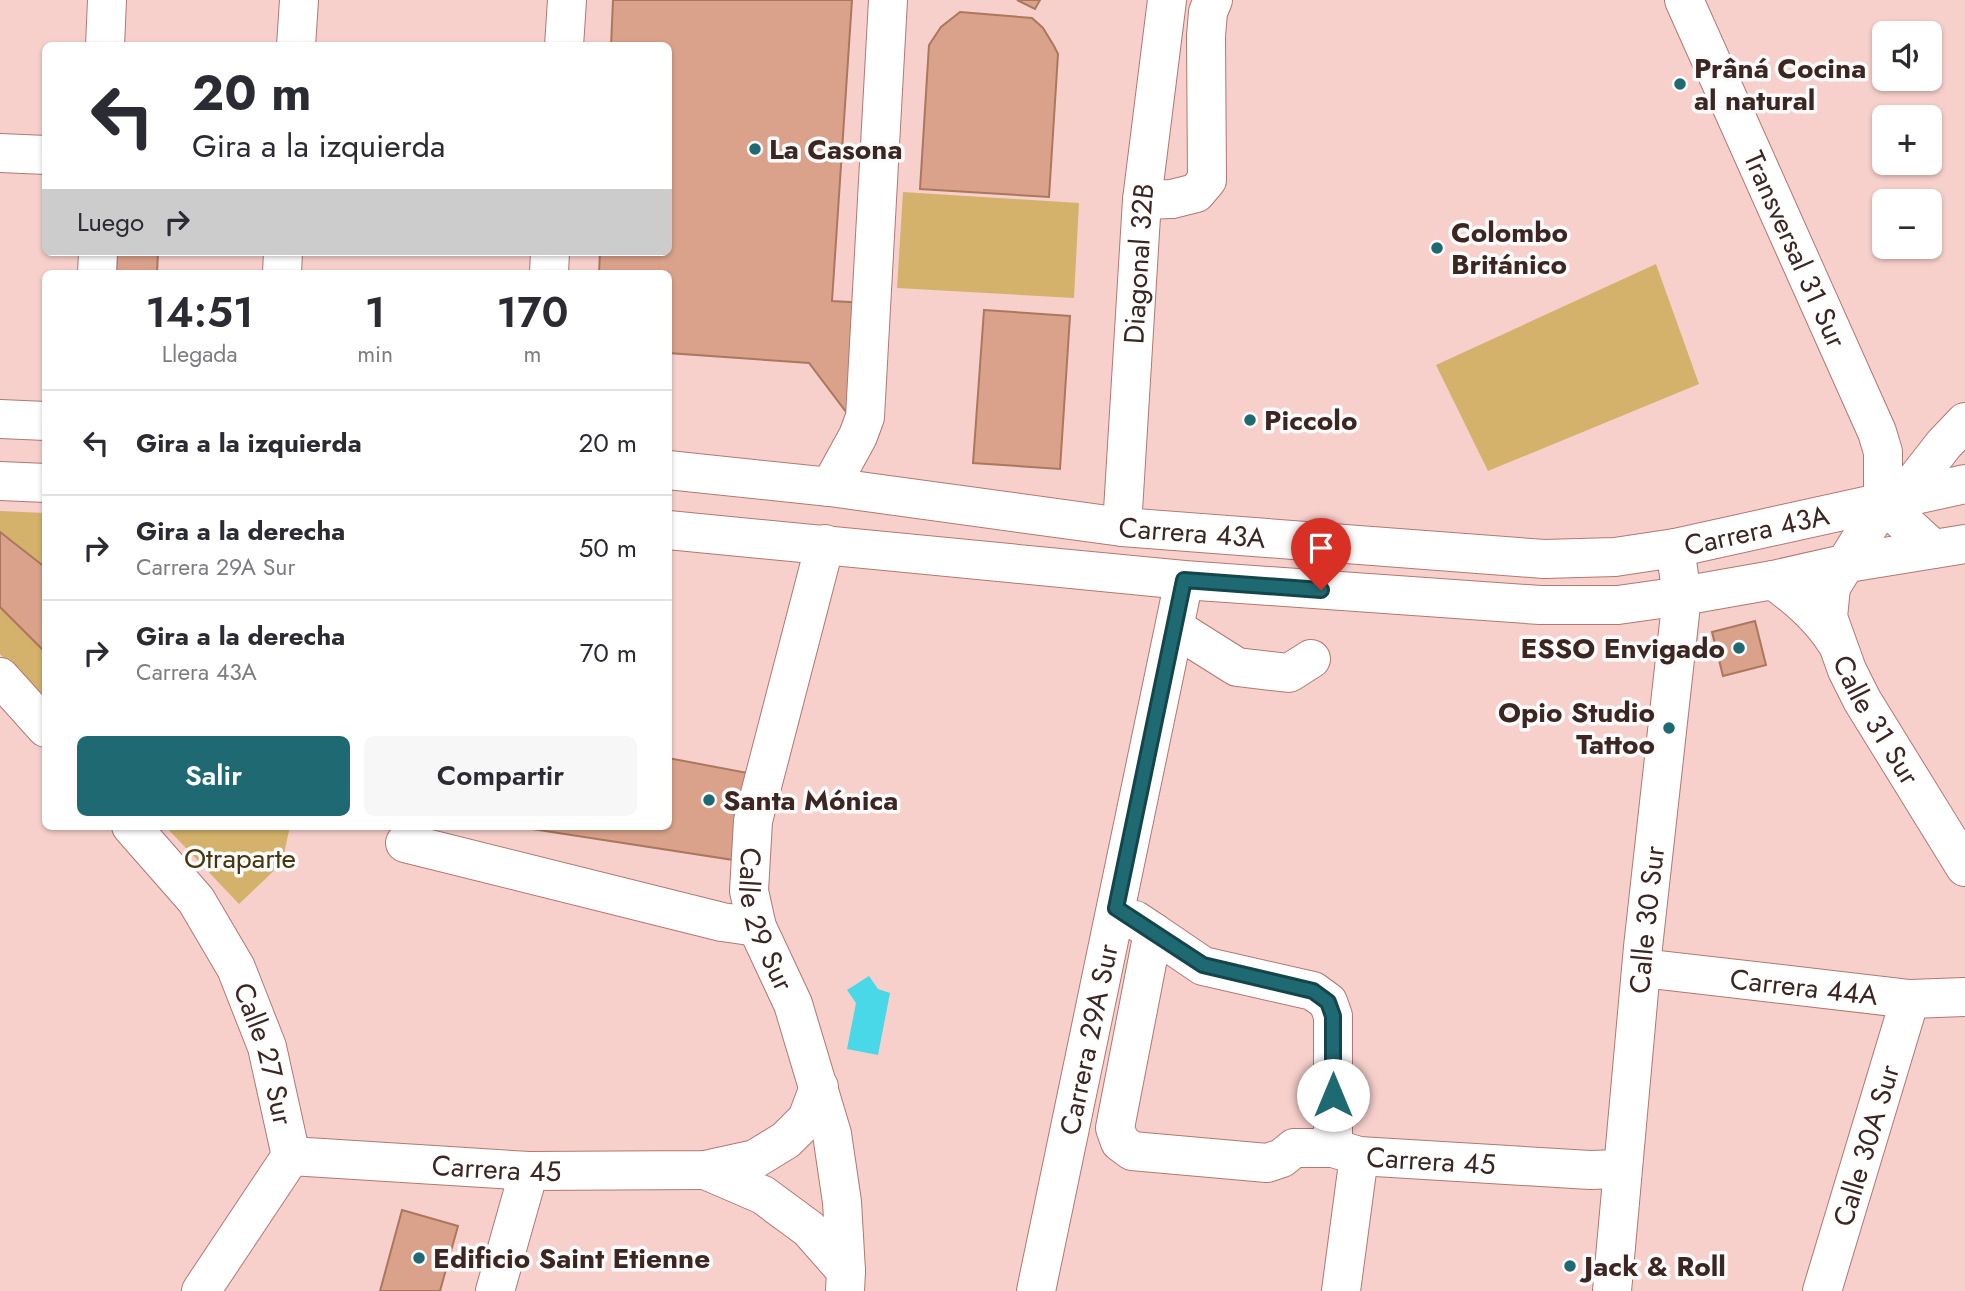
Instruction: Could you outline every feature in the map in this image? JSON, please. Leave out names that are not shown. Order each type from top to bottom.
[{"type":"street","points":[[105,42],[107,0]]},
{"type":"street","points":[[296,42],[299,0]]},
{"type":"street","points":[[564,42],[567,0]]},
{"type":"street","points":[[830,486],[858,436],[865,417],[888,0]]},
{"type":"street","name":"Diagonal 32B","points":[[1122,527],[1142,200],[1167,0]]},
{"type":"street","points":[[1142,200],[1172,199],[1196,193],[1207,180],[1206,36],[1208,12],[1213,0]]},
{"type":"street","name":"Transversal 31 Sur","points":[[1688,1],[1877,432],[1892,501]]},
{"type":"street","points":[[0,153],[42,155]]},
{"type":"street","points":[[0,419],[42,421]]},
{"type":"street","points":[[1848,563],[1892,501],[1965,422]]},
{"type":"street","name":"Carrera 43A","points":[[672,470],[830,486],[1122,527],[1544,559],[1615,557],[1675,548],[1965,484]]},
{"type":"street","points":[[0,481],[42,483]]},
{"type":"street","points":[[1892,501],[1949,546]]},
{"type":"street","name":"Carrera 43A","points":[[672,530],[1184,580],[1540,605],[1618,605],[1682,596],[1949,546]]},
{"type":"street","name":"Calle 29 Sur","points":[[825,544],[753,821],[749,891],[757,927],[793,1004],[832,1134],[842,1202],[845,1281]]},
{"type":"street","name":"Calle 30 Sur","points":[[1612,1291],[1621,1168],[1682,596],[1675,548]]},
{"type":"street","name":"Calle 31 Sur","points":[[1848,563],[1831,587],[1828,617],[1836,642],[1862,700],[1965,867]]},
{"type":"street","name":"Carrera 29A Sur","points":[[1035,1291],[1184,580]]},
{"type":"street","points":[[1773,580],[1810,609],[1836,642]]},
{"type":"street","points":[[1175,628],[1237,667],[1289,673],[1311,659]]},
{"type":"street","points":[[0,677],[42,724]]},
{"type":"street","name":"Calle 27 Sur","points":[[135,830],[196,900],[236,968],[267,1047],[291,1156],[201,1291]]},
{"type":"street","points":[[405,843],[722,922],[757,927]]},
{"type":"street","points":[[1116,908],[1153,932],[1115,1128],[1120,1142],[1132,1151],[1266,1163],[1282,1158],[1294,1148],[1346,1152],[1341,1291]]},
{"type":"street","name":"Carrera 45","points":[[1153,932],[1203,965],[1313,991],[1328,1002],[1333,1016],[1346,1152],[1590,1170],[1621,1168]]},
{"type":"street","name":"Carrera 44A","points":[[1642,968],[1910,999],[1965,997]]},
{"type":"street","name":"Calle 30A Sur","points":[[1822,1291],[1910,999]]},
{"type":"street","name":"Carrera 45","points":[[291,1156],[529,1171],[705,1170],[755,1160],[786,1140],[807,1119],[819,1087]]},
{"type":"street","name":"Carrera 45","points":[[705,1170],[763,1195],[809,1229],[845,1281]]},
{"type":"street","points":[[495,1291],[529,1171]]},
{"type":"green space","points":[[903,192],[1079,203],[1074,298],[897,288]]},
{"type":"green space","points":[[1656,264],[1699,384],[1488,471],[1436,365]]},
{"type":"green space","points":[[0,511],[42,513],[42,698],[0,654]]},
{"type":"green space","name":"Otraparte","points":[[169,830],[289,830],[282,863],[239,904]]},
{"type":"water","points":[[869,976],[878,989],[890,993],[878,1055],[847,1049],[856,1003],[847,990]]},
{"type":"building","name":"La Casona","points":[[613,0],[852,0],[832,301],[867,303],[856,425],[809,363],[672,353],[672,270],[599,270],[600,256],[672,256],[672,42],[611,42]]},
{"type":"building","points":[[1017,0],[1040,0],[1035,9]]},
{"type":"building","points":[[960,12],[1032,18],[1043,28],[1058,54],[1049,197],[920,189],[929,45],[941,27]]},
{"type":"building","points":[[117,256],[158,256],[157,270],[116,270]]},
{"type":"building","points":[[984,310],[1070,316],[1060,469],[973,463]]},
{"type":"building","points":[[0,532],[42,565],[42,649],[0,607]]},
{"type":"building","name":"ESSO Envigado","points":[[1755,621],[1766,665],[1723,676],[1712,632]]},
{"type":"building","name":"Santa Mónica","points":[[672,759],[753,774],[740,861],[539,830],[672,830]]},
{"type":"building","name":"Edificio Saint Etienne","points":[[402,1210],[458,1226],[440,1291],[380,1291]]},
{"type":"place","name":"Prâná Cocina al natural","points":[[1680,84]]},
{"type":"place","name":"La Casona","points":[[755,149]]},
{"type":"place","name":"Colombo Británico","points":[[1437,248]]},
{"type":"place","name":"Piccolo","points":[[1250,420]]},
{"type":"place","name":"ESSO Envigado","points":[[1739,648]]},
{"type":"place","name":"Opio Studio Tattoo","points":[[1669,728]]},
{"type":"place","name":"Santa Mónica","points":[[709,800]]},
{"type":"place","name":"Edificio Saint Etienne","points":[[419,1258]]},
{"type":"place","name":"Jack & Roll","points":[[1570,1266]]},
{"type":"route","points":[[1321,590],[1184,580],[1116,908],[1203,965],[1313,991],[1328,1002],[1333,1016],[1333,1095]]}]
